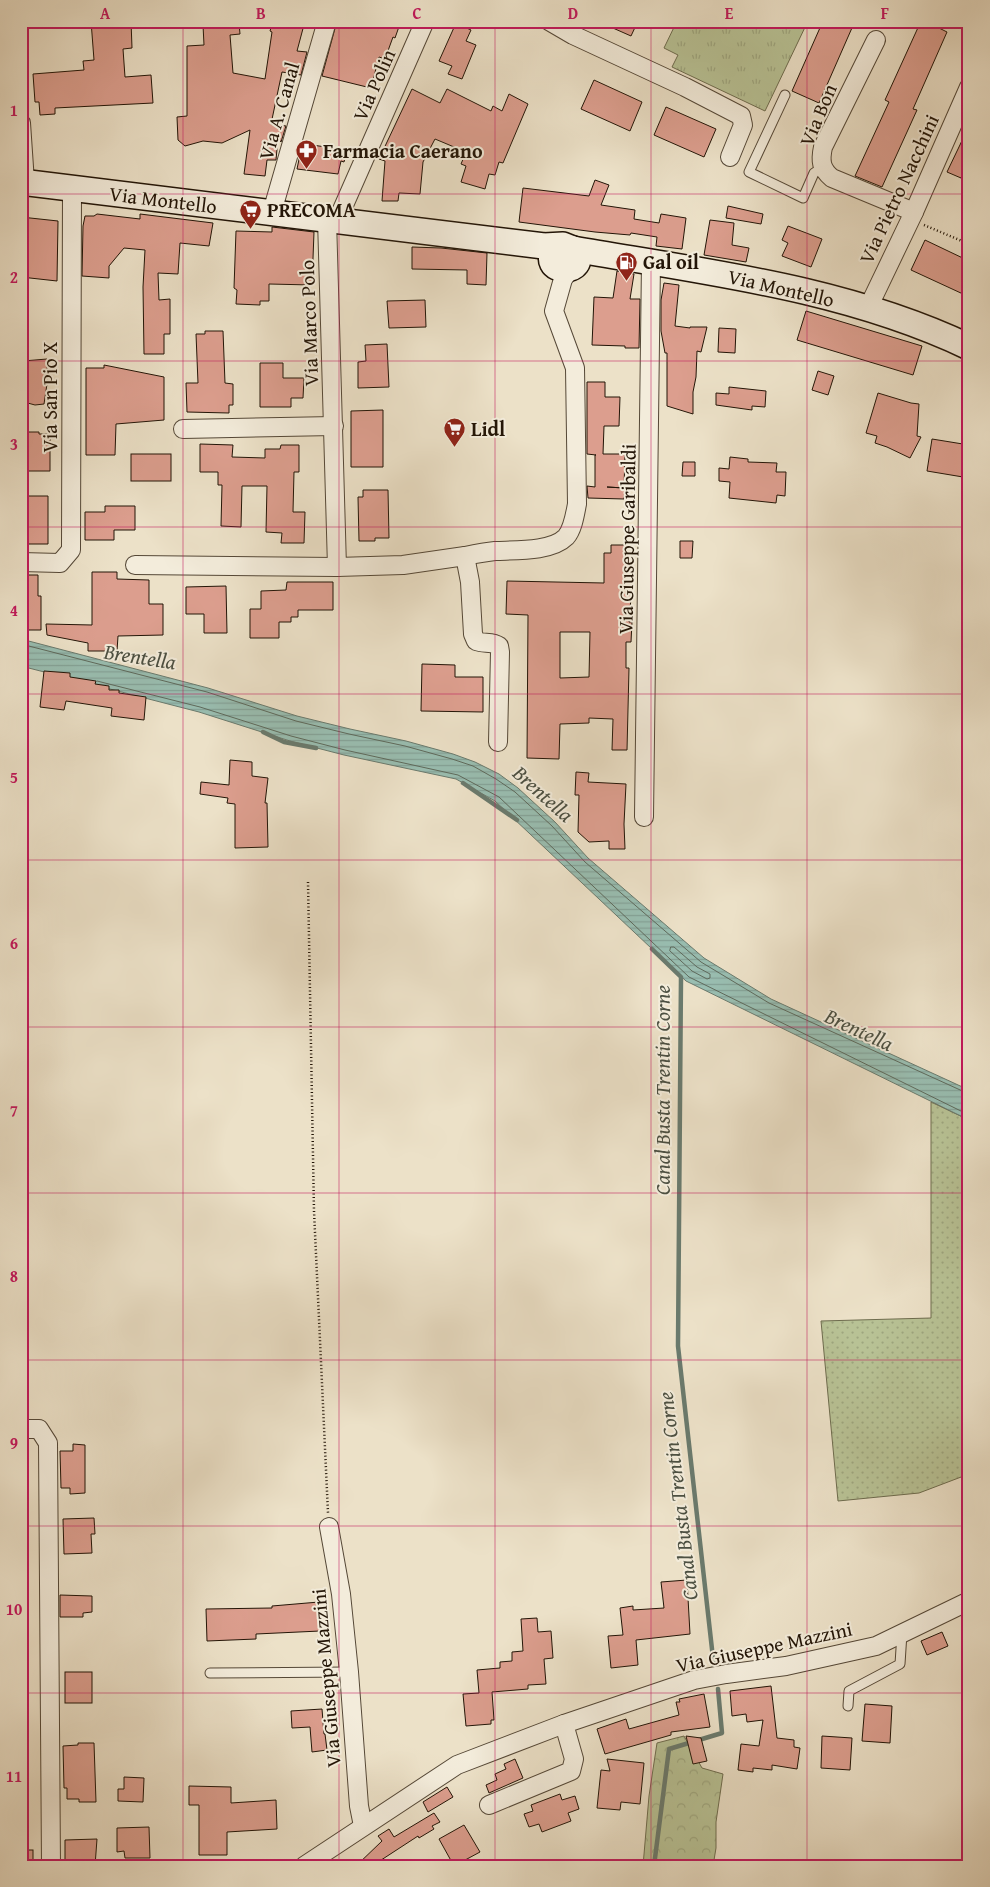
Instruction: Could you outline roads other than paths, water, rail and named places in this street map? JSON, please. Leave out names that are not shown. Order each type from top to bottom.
[{"type":"main road","name":"Via Montello","points":[[23,182],[332,220],[565,257],[651,262],[751,279],[868,308],[942,334],[969,347]]},
{"type":"street","name":"Via A. Canal","points":[[272,212],[326,21]]},
{"type":"street","name":"Via Polin","points":[[332,220],[425,21]]},
{"type":"street","points":[[550,21],[575,28],[741,116],[743,125],[730,157]]},
{"type":"street","name":"Via Bon","points":[[876,40],[823,147],[821,163],[825,172],[832,178],[914,212]]},
{"type":"street","name":"Via Pietro Nacchini","points":[[868,308],[963,114],[969,87]]},
{"type":"street","points":[[21,123],[23,182]]},
{"type":"street","name":"Via San Pio X","points":[[21,562],[60,563],[70,550],[72,189]]},
{"type":"street","name":"Via Marco Polo","points":[[332,220],[336,567]]},
{"type":"street","points":[[135,565],[336,567],[403,565],[493,551],[530,550],[550,545],[566,537],[573,522],[577,504],[575,368],[554,311],[565,257]]},
{"type":"street","name":"Via Giuseppe Garibaldi","points":[[644,817],[651,262]]},
{"type":"street","points":[[182,429],[334,426]]},
{"type":"street","points":[[465,556],[470,582],[473,634],[476,641],[494,643],[499,646],[498,742]]},
{"type":"street","points":[[21,1429],[39,1429],[48,1443],[51,1866]]},
{"type":"street","name":"Via Giuseppe Mazzini","points":[[329,1526],[341,1594],[349,1672],[358,1806],[364,1826]]},
{"type":"street","name":"Via Giuseppe Mazzini","points":[[304,1866],[457,1765],[564,1724],[694,1680],[786,1666],[876,1646],[969,1601]]},
{"type":"street","points":[[489,1805],[571,1771],[574,1759],[564,1724]]},
{"type":"lane","points":[[785,95],[749,172],[803,198],[814,173],[823,167]]},
{"type":"lane","points":[[848,1706],[849,1691],[900,1664],[902,1634]]},
{"type":"lane","points":[[210,1673],[349,1672]]},
{"type":"water","points":[[21,639],[208,688],[297,716],[406,741],[453,754],[499,774],[518,788],[555,822],[588,858],[704,958],[771,999],[969,1090],[969,1120],[686,981],[495,801],[456,779],[344,755],[290,741],[199,712],[21,666]]},
{"type":"waterway","name":"Canal Busta Trentin Corne","points":[[263,732],[284,742],[316,748]]},
{"type":"waterway","name":"Canal Busta Trentin Corne","points":[[463,783],[517,820]]},
{"type":"waterway","name":"Canal Busta Trentin Corne","points":[[652,949],[681,977],[678,1346],[714,1667]]},
{"type":"waterway","name":"Canal Busta Trentin Corne","points":[[654,1866],[669,1749],[722,1733],[718,1689]]},
{"type":"place","name":"Farmacia Caerano","points":[[307,170]]},
{"type":"place","name":"PRECOMA","points":[[251,229]]},
{"type":"place","name":"Gal oil","points":[[627,281]]},
{"type":"place","name":"Lidl","points":[[455,448]]},
{"type":"water label","name":"Brentella","points":[[140,657]]},
{"type":"water label","name":"Brentella","points":[[543,794]]},
{"type":"water label","name":"Brentella","points":[[859,1030]]}]
